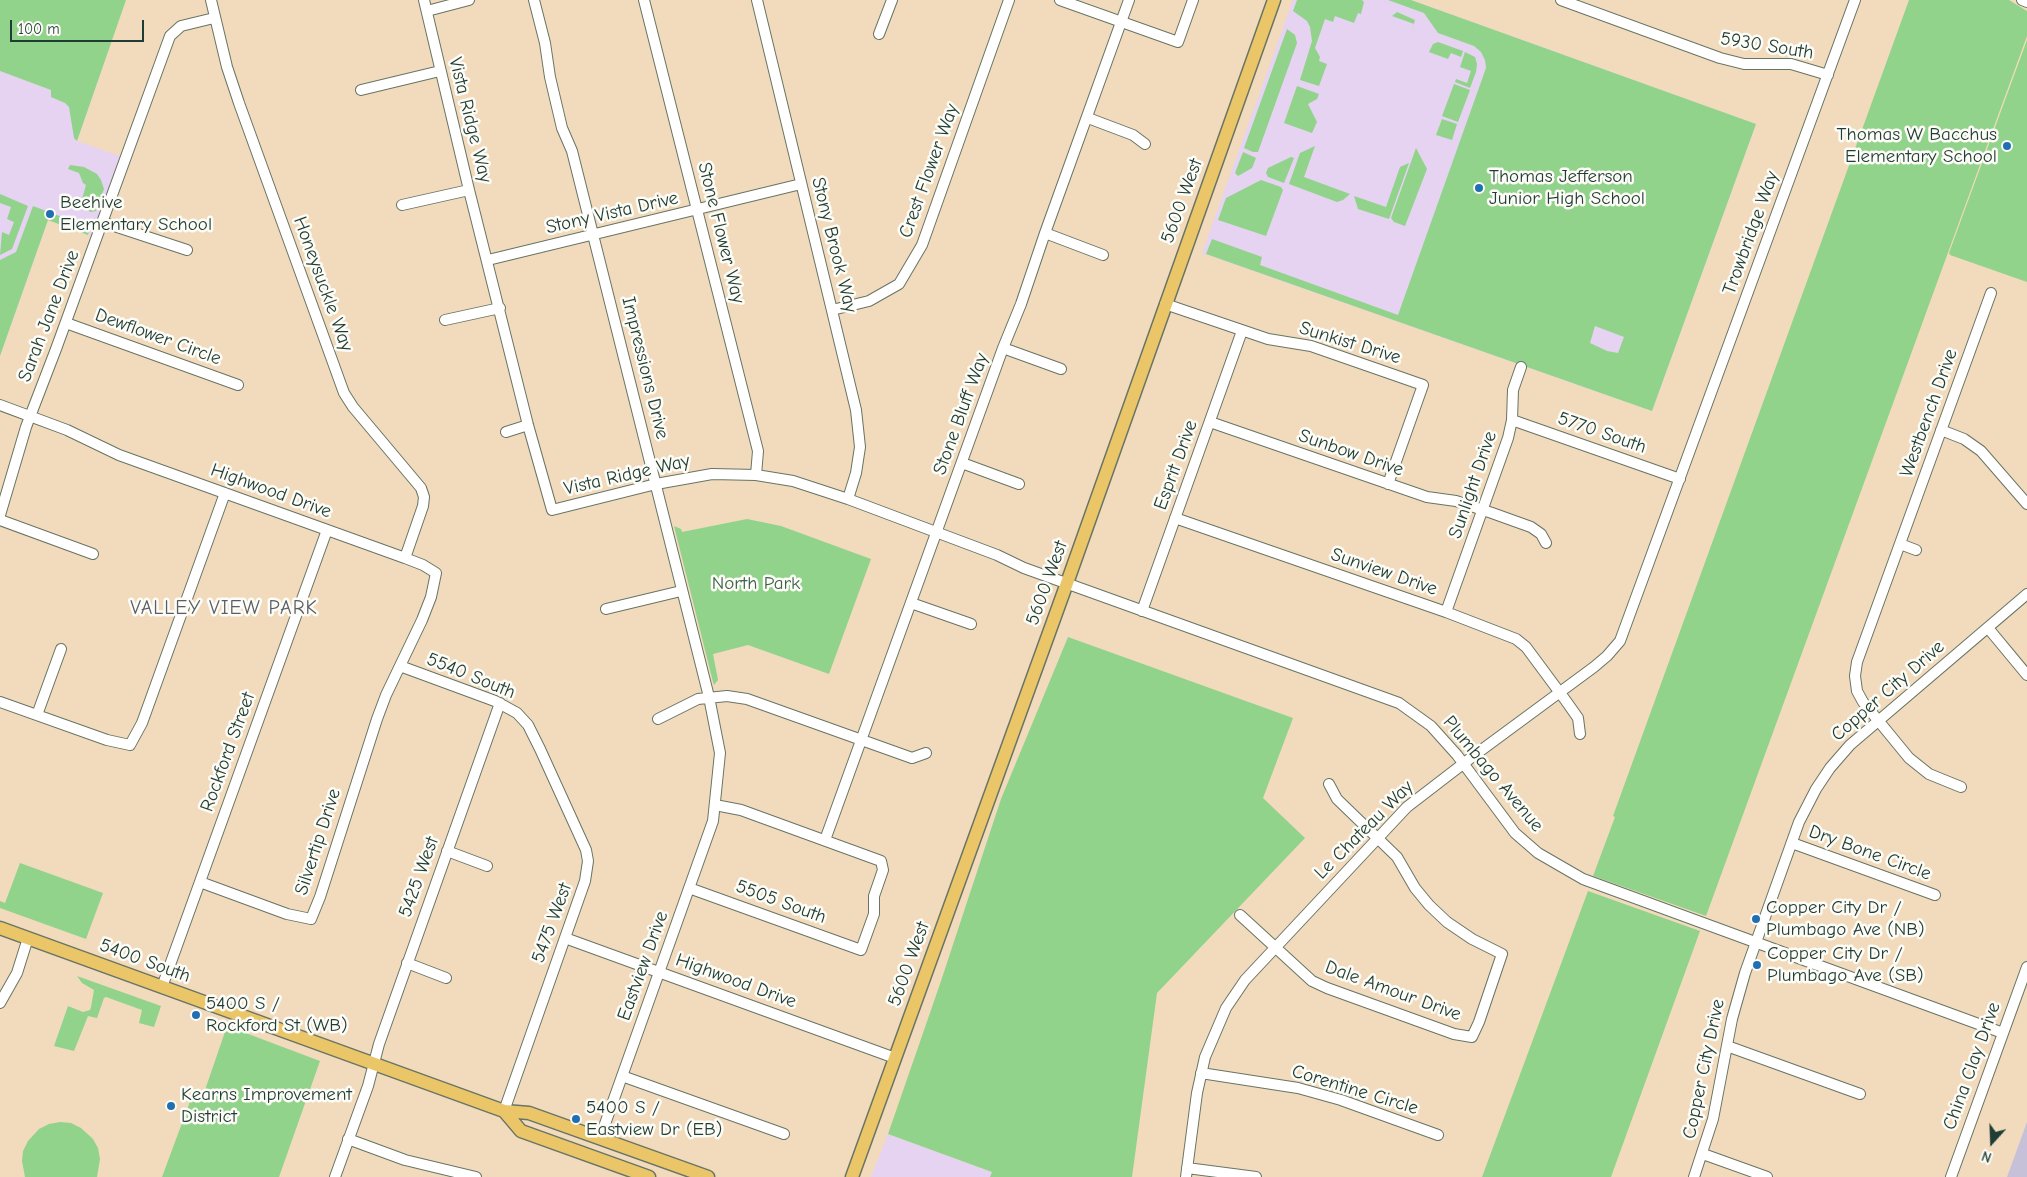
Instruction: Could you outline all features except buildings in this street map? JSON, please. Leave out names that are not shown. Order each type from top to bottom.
[{"type":"main road","name":"5600 West","points":[[852,1177],[1067,583],[1274,0]]},
{"type":"main road","name":"5400 South","points":[[0,928],[504,1111],[529,1112],[708,1177]]},
{"type":"main road","name":"5400 South","points":[[504,1111],[521,1131],[649,1177]]},
{"type":"street","name":"Honeysuckle Way","points":[[211,0],[214,18],[239,104],[344,393],[421,488],[424,497],[423,506],[405,558]]},
{"type":"street","points":[[426,5],[469,0]]},
{"type":"street","name":"Impressions Drive","points":[[534,0],[545,43],[550,77],[562,128],[572,151],[709,697],[720,753],[715,805]]},
{"type":"street","name":"Stone Flower Way","points":[[644,0],[758,451],[756,475]]},
{"type":"street","name":"Stony Brook Way","points":[[756,0],[856,410],[860,447],[856,473],[848,499]]},
{"type":"street","points":[[879,34],[892,0]]},
{"type":"street","name":"Crest Flower Way","points":[[832,310],[869,301],[899,284],[922,245],[1009,0]]},
{"type":"street","points":[[1060,0],[1178,42],[1193,0]]},
{"type":"street","name":"Stone Bluff Way","points":[[825,840],[1003,348],[1021,304],[1044,234],[1088,118],[1129,0]]},
{"type":"street","name":"5930 South","points":[[1561,0],[1726,60],[1757,65],[1791,64],[1828,75]]},
{"type":"street","points":[[2022,0],[2027,2]]},
{"type":"street","name":"Trowbridge Way","points":[[1680,479],[1828,75],[1852,1]]},
{"type":"street","name":"Vista Ridge Way","points":[[426,5],[469,190],[528,425],[552,510],[656,484],[712,474],[756,475],[793,481],[848,499],[997,554],[1024,568],[1067,583]]},
{"type":"street","name":"Sarah Jane Drive","points":[[0,515],[10,485],[19,446],[66,323],[170,36],[182,26],[214,18]]},
{"type":"street","points":[[361,90],[440,71]]},
{"type":"street","points":[[1088,118],[1133,135],[1145,144]]},
{"type":"street","name":"Stony Vista Drive","points":[[488,260],[801,184]]},
{"type":"street","points":[[402,205],[469,190]]},
{"type":"street","points":[[102,222],[187,250]]},
{"type":"street","points":[[1044,234],[1103,255]]},
{"type":"street","name":"Westbench Drive","points":[[1961,787],[1940,780],[1924,771],[1910,758],[1860,697],[1856,686],[1855,671],[1991,293]]},
{"type":"street","name":"Sunkist Drive","points":[[1165,304],[1268,339],[1311,346],[1423,384],[1388,484]]},
{"type":"street","points":[[445,320],[500,308]]},
{"type":"street","name":"Dewflower Circle","points":[[66,323],[238,385]]},
{"type":"street","name":"Esprit Drive","points":[[1142,611],[1242,331]]},
{"type":"street","points":[[1003,348],[1061,368]]},
{"type":"street","name":"Sunlight Drive","points":[[1446,612],[1508,438],[1512,420],[1513,390],[1521,367]]},
{"type":"street","name":"Highwood Drive","points":[[0,405],[67,430],[119,455],[405,558],[423,565],[436,573],[431,597],[400,666]]},
{"type":"street","name":"5770 South","points":[[1512,420],[1680,479]]},
{"type":"street","name":"Sunbow Drive","points":[[1210,422],[1426,497],[1456,501],[1531,527],[1541,534],[1546,543]]},
{"type":"street","points":[[506,432],[528,425]]},
{"type":"street","points":[[1941,430],[1964,439],[1981,450],[2027,504]]},
{"type":"street","points":[[962,463],[1020,484]]},
{"type":"street","name":"Le Chateau Way","points":[[1186,1172],[1201,1073],[1211,1041],[1226,1008],[1245,980],[1407,807],[1607,656],[1620,641],[1680,479]]},
{"type":"street","points":[[0,702],[107,740],[130,745],[142,723],[225,493]]},
{"type":"street","name":"Sunview Drive","points":[[1175,518],[1446,612],[1516,639],[1526,647],[1578,718],[1580,734]]},
{"type":"street","points":[[0,520],[93,554]]},
{"type":"street","name":"Rockford Street","points":[[162,987],[327,530]]},
{"type":"street","points":[[1900,544],[1916,550]]},
{"type":"street","name":"Plumbago Avenue","points":[[1067,583],[1399,703],[1431,726],[1464,763],[1515,833],[1538,853],[1583,879],[2003,1032]]},
{"type":"street","points":[[606,609],[681,591]]},
{"type":"street","name":"Copper City Drive","points":[[1694,1177],[1703,1154],[1716,1107],[1737,1000],[1808,802],[1830,768],[1850,745],[2027,594]]},
{"type":"street","points":[[911,603],[971,624]]},
{"type":"street","points":[[1988,628],[2027,675]]},
{"type":"street","points":[[37,715],[61,648]]},
{"type":"street","name":"Silvertip Drive","points":[[200,882],[287,914],[311,919],[320,897],[369,740],[386,695],[400,666]]},
{"type":"street","name":"5540 South","points":[[400,666],[500,703],[517,713],[528,725],[540,749]]},
{"type":"street","points":[[658,718],[698,699],[727,696],[747,699],[912,758],[926,753]]},
{"type":"street","name":"5425 West","points":[[334,1177],[407,964],[500,703]]},
{"type":"street","name":"5475 West","points":[[504,1111],[585,881],[588,861],[586,850],[540,749]]},
{"type":"street","points":[[1329,784],[1337,799],[1378,838]]},
{"type":"street","points":[[715,805],[741,810],[825,840]]},
{"type":"street","name":"Eastview Drive","points":[[600,1138],[713,821],[715,805]]},
{"type":"street","name":"Dale Amour Drive","points":[[1240,915],[1301,972],[1327,988],[1454,1034],[1472,1037],[1480,1022],[1502,954],[1447,922],[1429,906],[1415,888],[1396,857],[1378,838]]},
{"type":"street","name":"5505 South","points":[[689,888],[861,950],[874,914],[874,896],[883,870],[880,861],[825,840]]},
{"type":"street","name":"Dry Bone Circle","points":[[1792,843],[1935,895]]},
{"type":"street","points":[[447,851],[487,866]]},
{"type":"street","points":[[0,1003],[17,973],[28,938]]},
{"type":"street","name":"Highwood Drive","points":[[565,938],[895,1058]]},
{"type":"street","points":[[407,964],[446,978]]},
{"type":"street","name":"China Clay Drive","points":[[1951,1177],[2027,967]]},
{"type":"street","points":[[1727,1046],[1860,1094]]},
{"type":"street","name":"Corentine Circle","points":[[1201,1073],[1298,1088],[1341,1100],[1438,1135]]},
{"type":"street","points":[[622,1076],[784,1134]]},
{"type":"street","points":[[348,1139],[405,1160],[476,1177]]},
{"type":"street","points":[[1703,1154],[1766,1177]]},
{"type":"street","points":[[1186,1172],[1256,1177]]},
{"type":"shaded area","name":"Thomas Jefferson Junior High School","points":[[1293,0],[1411,0],[1756,124],[1652,411],[1202,253]]},
{"type":"shaded area","name":"Beehive Elementary School","points":[[0,71],[90,104],[77,141],[120,156],[92,236],[48,220],[0,356]]},
{"type":"shaded area","points":[[2027,1122],[2027,1177],[2007,1177]]},
{"type":"shaded area","points":[[888,1134],[992,1172],[990,1177],[871,1177]]},
{"type":"green space","points":[[0,0],[126,0],[77,141],[74,138],[69,107],[65,103],[51,97],[51,90],[0,71]]},
{"type":"green space","points":[[1297,0],[1362,0],[1364,2],[1361,14],[1358,13],[1354,23],[1335,16],[1333,22],[1325,19],[1315,48],[1320,57],[1319,61],[1327,64],[1319,86],[1300,80],[1312,41],[1307,21],[1293,11]]},
{"type":"green space","points":[[1388,0],[1411,0],[1756,124],[1652,411],[1206,254],[1212,239],[1262,257],[1260,265],[1398,315],[1486,68],[1481,52],[1474,46],[1438,33],[1424,13]],"holes":[[[1595,326],[1624,337],[1618,353],[1607,351],[1590,343]]]},
{"type":"green space","points":[[1909,0],[2009,0],[2027,11],[2027,36],[1706,916],[1593,876],[1615,817],[1613,816]]},
{"type":"green space","points":[[1397,12],[1415,20],[1414,24],[1392,16]]},
{"type":"green space","points":[[1287,29],[1295,35],[1297,43],[1258,152],[1253,152],[1244,148]]},
{"type":"green space","name":"Thomas W Bacchus Elementary School","points":[[2027,40],[2027,282],[1950,255],[1949,253]]},
{"type":"green space","points":[[1438,42],[1463,51],[1461,57],[1451,53],[1448,59],[1429,52],[1433,44]]},
{"type":"green space","points":[[1465,52],[1475,57],[1477,64],[1470,88],[1455,82],[1456,79],[1467,83],[1471,71],[1460,67]]},
{"type":"green space","points":[[1454,84],[1470,90],[1458,122],[1442,116]]},
{"type":"green space","points":[[1297,86],[1319,94],[1317,99],[1308,104],[1317,122],[1312,133],[1284,123]]},
{"type":"green space","points":[[1442,119],[1457,124],[1452,140],[1436,135]]},
{"type":"green space","points":[[1315,146],[1304,177],[1350,194],[1343,200],[1337,202],[1289,184],[1300,153]]},
{"type":"green space","points":[[1416,148],[1427,169],[1405,226],[1394,222],[1391,218]]},
{"type":"green space","points":[[1243,152],[1256,158],[1252,168],[1238,176],[1235,173]]},
{"type":"green space","points":[[1291,157],[1294,158],[1284,183],[1268,177],[1266,173],[1268,168]]},
{"type":"green space","points":[[1409,163],[1389,219],[1358,209],[1354,196],[1386,207],[1400,167]]},
{"type":"green space","points":[[70,165],[84,167],[97,174],[101,180],[104,189],[96,211],[91,212],[80,206],[86,185],[83,183],[79,173],[68,169]]},
{"type":"green space","points":[[1261,180],[1281,187],[1283,190],[1266,236],[1218,220],[1226,198]]},
{"type":"green space","points":[[0,194],[28,206],[12,249],[0,255],[2,232],[9,235],[14,222],[7,219],[11,207],[0,203]]},
{"type":"green space","points":[[33,206],[86,226],[89,231],[88,235],[48,220],[0,356],[0,260],[16,252]]},
{"type":"green space","name":"North Park","points":[[747,519],[781,526],[871,559],[829,674],[748,645],[713,654],[718,680],[714,685],[674,526],[681,529],[682,532]]},
{"type":"green space","points":[[1068,637],[1293,718],[1263,798],[1305,838],[1157,993],[1132,1177],[990,1177],[992,1172],[888,1134],[1001,799]]},
{"type":"green space","points":[[20,863],[103,893],[86,939],[0,908],[0,901],[5,903]]},
{"type":"green space","points":[[1588,891],[1700,931],[1611,1177],[1482,1177]]},
{"type":"green space","points":[[77,976],[161,1006],[154,1027],[139,1023],[142,1010],[106,997],[97,1018],[88,1016],[74,1051],[54,1046],[68,1006],[83,1012],[90,1010],[91,1007],[94,990],[82,983]]},
{"type":"green space","points":[[227,1026],[320,1061],[279,1177],[162,1177],[195,1088],[205,1090]]},
{"type":"green space","points":[[71,1123],[81,1128],[93,1139],[98,1148],[100,1159],[97,1177],[25,1177],[22,1161],[23,1151],[28,1141],[39,1129],[49,1124]]},
{"type":"place","name":"Thomas W Bacchus Elementary School","points":[[2007,146]]},
{"type":"place","name":"Thomas Jefferson Junior High School","points":[[1479,188]]},
{"type":"place","name":"Beehive Elementary School","points":[[50,214]]},
{"type":"place","name":"Copper City Dr / Plumbago Ave (NB)","points":[[1756,919]]},
{"type":"place","name":"Copper City Dr / Plumbago Ave (SB)","points":[[1757,965]]},
{"type":"place","name":"5400 S / Rockford St (WB)","points":[[196,1015]]},
{"type":"place","name":"Kearns Improvement District","points":[[171,1106]]},
{"type":"place","name":"5400 S / Eastview Dr (EB)","points":[[576,1119]]},
{"type":"district","name":"VALLEY VIEW PARK","points":[[224,608]]}]
